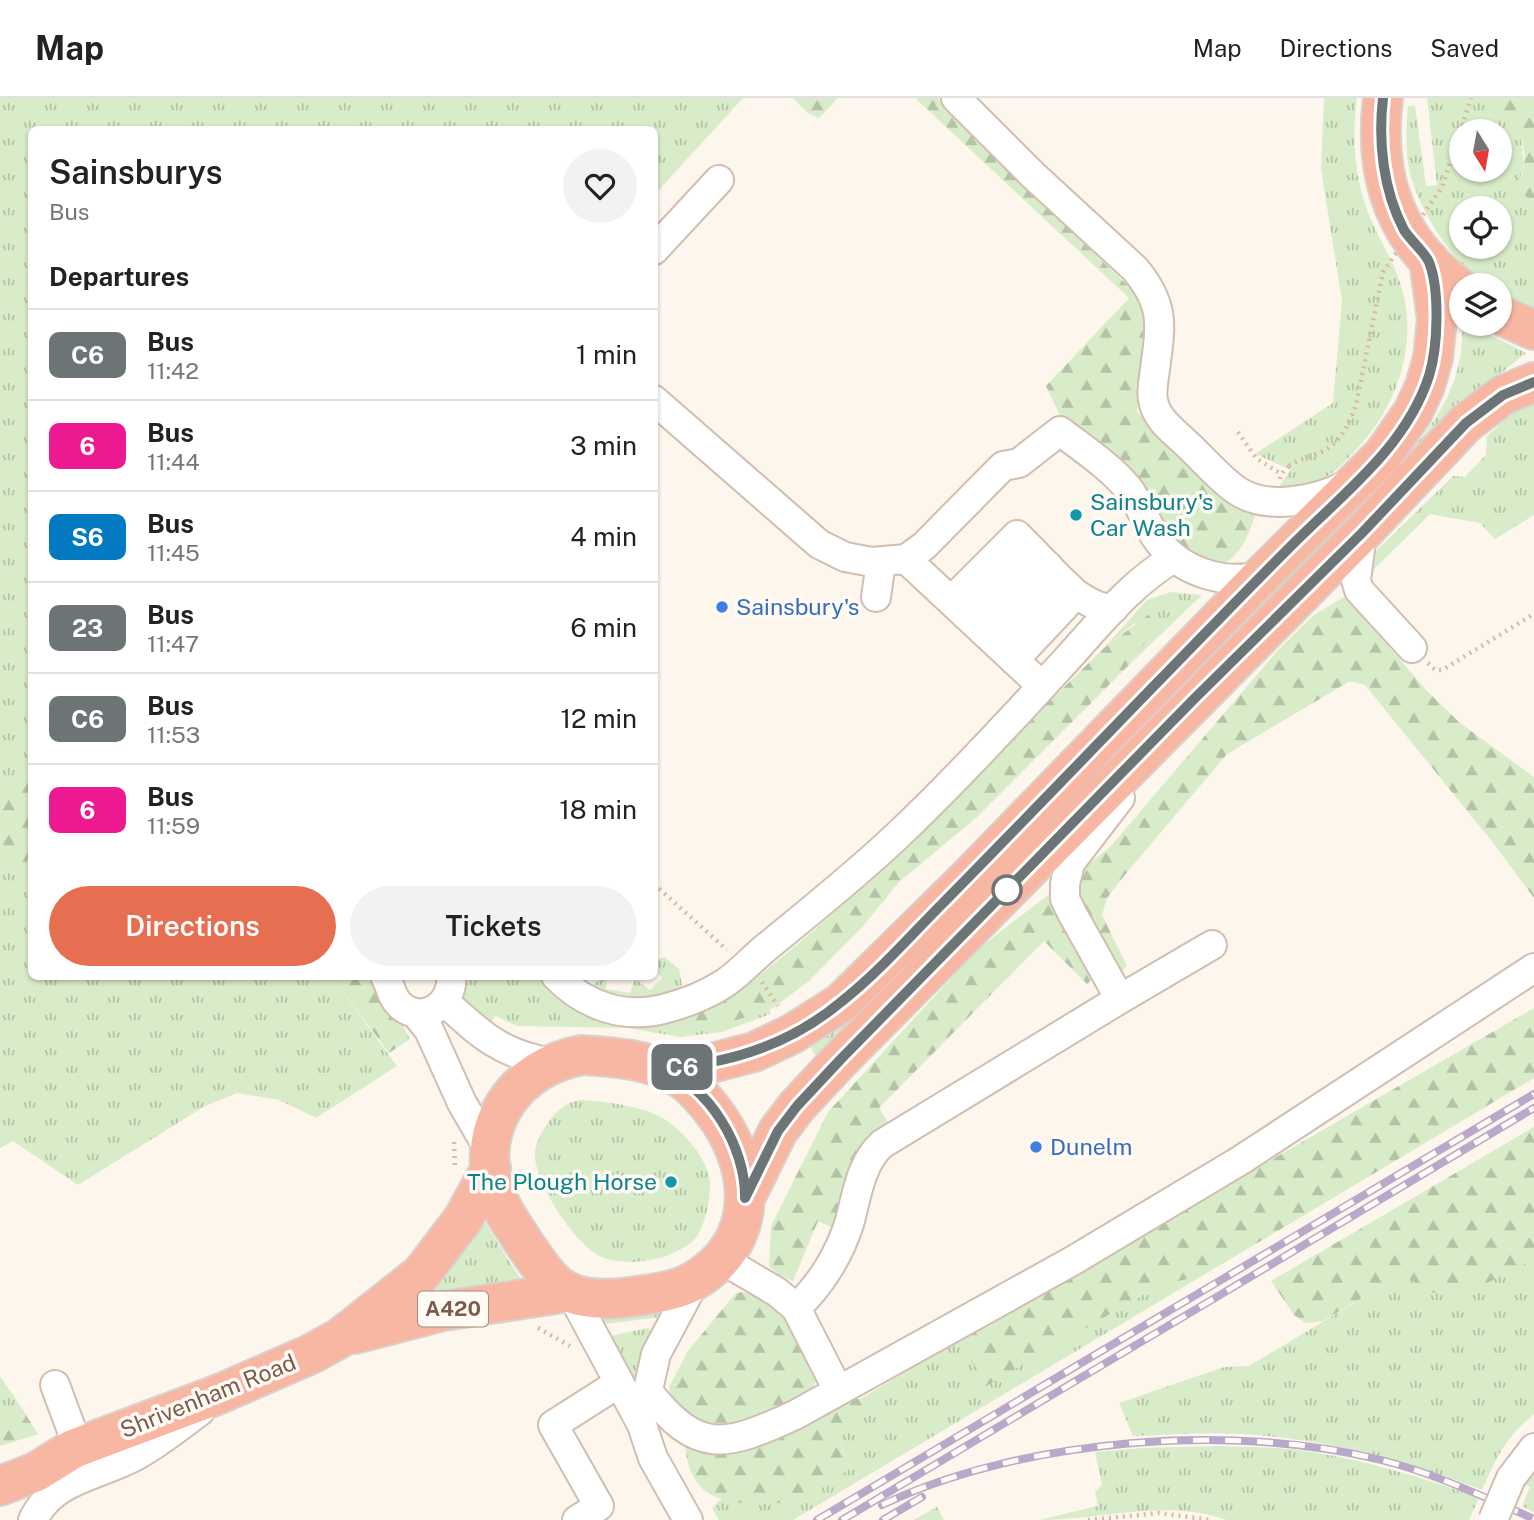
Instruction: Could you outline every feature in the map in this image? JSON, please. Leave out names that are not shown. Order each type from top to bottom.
[{"type":"highway","points":[[1383,98],[1381,135],[1386,180],[1402,225],[1408,237],[1449,278]]},
{"type":"highway","name":"A420","points":[[660,1068],[684,1081],[718,1118],[732,1139],[738,1155],[745,1198],[741,1225],[730,1247],[708,1270],[672,1290],[638,1296],[594,1298],[570,1293],[559,1286],[537,1262],[496,1195],[491,1161],[495,1126],[510,1097],[527,1079],[553,1063],[582,1055],[617,1058],[660,1068],[696,1067],[754,1052],[792,1034],[841,1003],[968,878],[1263,574],[1383,455],[1406,425],[1430,372],[1436,345],[1437,319],[1429,260]]},
{"type":"highway","points":[[1512,320],[1534,330]]},
{"type":"highway","name":"A420","points":[[745,1198],[778,1131],[818,1083],[1195,698],[1362,533],[1477,413],[1503,395],[1534,382]]},
{"type":"highway","name":"Shrivenham Road","points":[[0,1486],[36,1472],[76,1448],[234,1387],[311,1354],[340,1338],[421,1274],[463,1219],[491,1161]]},
{"type":"highway","name":"Shrivenham Road","points":[[340,1338],[443,1311],[570,1293]]},
{"type":"highway","name":"Shrivenham Road","points":[[0,1462],[41,1451],[76,1448]]},
{"type":"street","points":[[956,98],[1032,175],[1135,269],[1149,286],[1157,302],[1160,326],[1152,399],[1156,409],[1163,421],[1236,490],[1257,500],[1290,500],[1330,493],[1361,477]]},
{"type":"street","points":[[658,246],[719,180]]},
{"type":"street","points":[[658,403],[820,544],[845,557],[872,562],[894,560],[924,546],[1003,466],[1019,463],[1060,431],[1104,465],[1126,487],[1148,527],[1174,558],[1217,578],[1238,580],[1263,574]]},
{"type":"street","points":[[1362,533],[1356,580],[1359,590],[1412,648]]},
{"type":"street","points":[[982,631],[1017,535],[1054,573],[1095,605],[1114,608]]},
{"type":"street","points":[[560,980],[576,995],[593,1004],[628,1012],[648,1012],[682,1004],[725,983],[815,910],[897,836],[1042,687],[1129,591],[1158,567],[1174,558]]},
{"type":"street","points":[[876,597],[894,560]]},
{"type":"street","points":[[894,560],[982,631],[1042,687]]},
{"type":"street","points":[[982,631],[1054,573]]},
{"type":"street","points":[[982,631],[1054,573]]},
{"type":"street","points":[[1120,999],[1065,898],[1066,873],[1074,857],[1195,698]]},
{"type":"street","points":[[796,1308],[811,1294],[840,1247],[865,1167],[882,1144],[1212,945]]},
{"type":"street","points":[[647,1390],[661,1407],[690,1433],[709,1440],[754,1434],[795,1415],[1074,1260],[1241,1160],[1534,968]]},
{"type":"street","points":[[388,980],[394,999],[399,1005],[416,1014],[429,1030],[491,1161]]},
{"type":"street","points":[[416,1014],[434,1010],[450,984]]},
{"type":"street","points":[[450,984],[472,1028],[496,1045],[520,1055],[553,1063]]},
{"type":"street","points":[[642,1425],[652,1368],[662,1340],[708,1270],[777,1292],[796,1308],[838,1390]]},
{"type":"street","points":[[570,1293],[642,1425],[653,1458],[687,1519]]},
{"type":"street","points":[[577,1520],[599,1506],[553,1425],[619,1383]]},
{"type":"street","points":[[55,1385],[76,1448]]},
{"type":"street","points":[[33,1520],[42,1503],[54,1492],[135,1457],[234,1387]]},
{"type":"street","points":[[1493,1520],[1511,1478],[1534,1448]]},
{"type":"path","points":[[1289,466],[1331,447],[1342,435],[1351,418],[1356,405],[1383,272],[1442,187],[1471,98]]},
{"type":"path","points":[[1238,432],[1256,458],[1281,474]]},
{"type":"path","points":[[1412,648],[1435,670],[1442,670],[1534,614]]},
{"type":"path","points":[[658,888],[765,985],[782,1013]]},
{"type":"path","points":[[533,1327],[561,1339],[575,1350],[595,1338]]},
{"type":"path","points":[[1088,1520],[1159,1513],[1211,1520]]},
{"type":"green space","points":[[0,98],[743,98],[658,191],[658,126],[28,126],[28,776],[0,801]]},
{"type":"green space","points":[[793,98],[838,98],[819,118],[808,113]]},
{"type":"green space","points":[[915,98],[938,98],[1003,166],[1146,303],[1137,412],[1255,515],[1241,547],[1223,565],[1215,570],[1184,555],[1143,492],[1076,437],[1060,416],[1046,386],[1129,298]]},
{"type":"green space","points":[[1324,98],[1357,98],[1354,138],[1358,178],[1368,214],[1398,277],[1404,298],[1407,342],[1397,386],[1388,406],[1363,442],[1327,477],[1294,487],[1278,488],[1291,470],[1255,454],[1333,403],[1342,301],[1321,169]]},
{"type":"green space","points":[[1427,98],[1494,98],[1511,119],[1449,119],[1449,182],[1512,182],[1512,121],[1521,140],[1524,164],[1520,178],[1526,197],[1534,200],[1534,308],[1512,298],[1512,273],[1472,273],[1458,259],[1512,259],[1512,196],[1449,196],[1449,248],[1433,225],[1416,191],[1409,168],[1406,142],[1408,106],[1415,105],[1426,186],[1437,185]]},
{"type":"green space","points":[[1494,98],[1534,98],[1534,200],[1526,197],[1521,184],[1524,150],[1512,119],[1509,119]]},
{"type":"green space","points":[[1461,336],[1493,336],[1526,353],[1480,390],[818,1060],[809,1044],[975,890],[1407,456],[1433,422],[1452,387]]},
{"type":"green space","points":[[1534,402],[1534,515],[1495,539],[1480,523],[1430,514],[1367,576],[1370,557],[1453,476],[1465,477],[1486,455],[1487,436],[1517,408]]},
{"type":"green space","points":[[1171,592],[1202,595],[1129,665],[1145,643],[1135,623],[1104,648],[1147,600]]},
{"type":"green space","points":[[1349,594],[1353,605],[1427,691],[1460,723],[1534,777],[1534,898],[1494,844],[1365,685],[1350,681],[1227,754],[1124,876],[1107,898],[1102,915],[1127,966],[1122,971],[1103,973],[1087,984],[1044,941],[879,1108],[889,1124],[833,1228],[818,1221],[793,1281],[777,1274],[769,1266],[771,1226],[828,1112],[978,949],[1110,847],[1279,649],[1314,615]]},
{"type":"green space","points":[[1148,615],[1156,617],[1145,643],[1129,665],[977,817],[899,882],[864,925],[809,981],[773,1008],[728,1023],[699,1029],[684,1021],[691,1014],[726,998],[755,979],[798,944],[900,853],[970,779],[1104,648]]},
{"type":"green space","points":[[28,776],[28,860],[16,866],[0,864],[0,801]]},
{"type":"green space","points":[[28,860],[28,980],[334,980],[397,1066],[316,1118],[279,1100],[237,1093],[205,1106],[78,1185],[13,1141],[0,1148],[0,864],[16,866]]},
{"type":"green space","points":[[664,957],[679,969],[682,985],[670,994],[639,999],[613,997],[577,980],[586,980],[592,986],[599,980],[607,980],[606,989],[630,993],[636,980],[650,990],[662,978],[658,973],[658,959]]},
{"type":"green space","points":[[334,980],[369,980],[397,1016],[410,1039],[389,1053]]},
{"type":"green space","points":[[465,980],[540,980],[567,1006],[595,1020],[616,1025],[647,1025],[691,1014],[756,1013],[769,1009],[771,1014],[722,1032],[680,1037],[628,1028],[517,1026],[495,1016],[489,1027],[468,1005]]},
{"type":"green space","points":[[1534,1008],[1534,1078],[1202,1276],[1160,1285],[986,1386],[959,1340]]},
{"type":"green space","points":[[581,1100],[611,1103],[650,1112],[675,1126],[690,1142],[702,1159],[710,1183],[704,1221],[697,1237],[691,1243],[661,1257],[641,1261],[611,1260],[591,1250],[570,1228],[543,1184],[535,1151],[544,1128],[555,1114],[568,1104]]},
{"type":"green space","points":[[1534,1127],[1534,1258],[1494,1280],[1448,1294],[1421,1288],[1406,1272],[1323,1321],[1306,1323],[1294,1315],[1271,1281]]},
{"type":"green space","points":[[485,1222],[527,1287],[416,1298],[454,1263]]},
{"type":"green space","points":[[1534,1258],[1534,1414],[1503,1448],[1482,1490],[1394,1460],[1303,1441],[1228,1433],[1133,1436],[1119,1403],[1224,1367],[1249,1366],[1406,1272],[1520,1266]]},
{"type":"green space","points":[[1202,1276],[793,1520],[719,1520],[712,1508],[722,1498],[730,1501],[792,1500],[850,1469],[837,1432],[863,1412],[866,1403],[860,1399],[959,1340],[986,1385],[1160,1285]]},
{"type":"green space","points":[[741,1292],[767,1298],[788,1320],[821,1371],[810,1393],[736,1432],[694,1428],[672,1409],[669,1387],[688,1351],[735,1294]]},
{"type":"green space","points":[[665,1310],[662,1317],[605,1324],[600,1316]]},
{"type":"green space","points":[[648,1328],[654,1331],[639,1391],[610,1336]]},
{"type":"green space","points":[[0,1376],[21,1407],[0,1414]]},
{"type":"green space","points":[[848,1399],[860,1399],[866,1403],[863,1412],[837,1432],[850,1469],[802,1496],[767,1504],[730,1501],[708,1493],[691,1472],[685,1442],[761,1443],[775,1440]]},
{"type":"green space","points":[[21,1407],[38,1434],[0,1446],[0,1414]]},
{"type":"green space","points":[[1220,1446],[1289,1449],[1354,1460],[1479,1498],[1469,1520],[1227,1520],[1204,1514],[1157,1510],[1039,1520],[1098,1506],[1095,1492],[1102,1485],[1095,1452]]},
{"type":"green space","points":[[1534,1473],[1534,1513],[1522,1506],[1530,1487],[1525,1484]]},
{"type":"green space","points":[[937,1507],[944,1520],[913,1520]]},
{"type":"railway","points":[[817,1520],[1534,1094]]},
{"type":"railway","points":[[842,1520],[1534,1108]]},
{"type":"railway","points":[[882,1505],[937,1483],[997,1465],[1061,1452],[1195,1440],[1323,1448],[1381,1460],[1440,1479],[1534,1519]]},
{"type":"railway","points":[[883,1520],[922,1497]]},
{"type":"bus line","name":"C6","points":[[1383,98],[1381,135],[1386,180],[1396,213],[1408,237],[1429,260],[1437,319],[1436,345],[1430,372],[1406,425],[1383,455],[1278,559],[968,878],[841,1003],[792,1034],[754,1052],[696,1067],[660,1068],[673,1073],[696,1091],[732,1139],[742,1172],[745,1198],[778,1131],[797,1106],[840,1060],[1195,698],[1362,533],[1451,437],[1477,413],[1503,395],[1534,382]]},
{"type":"place","name":"Sainsbury's Car Wash","points":[[1076,515]]},
{"type":"place","name":"Sainsbury's","points":[[722,607]]},
{"type":"place","name":"Dunelm","points":[[1036,1147]]},
{"type":"place","name":"The Plough Horse","points":[[671,1182]]}]
